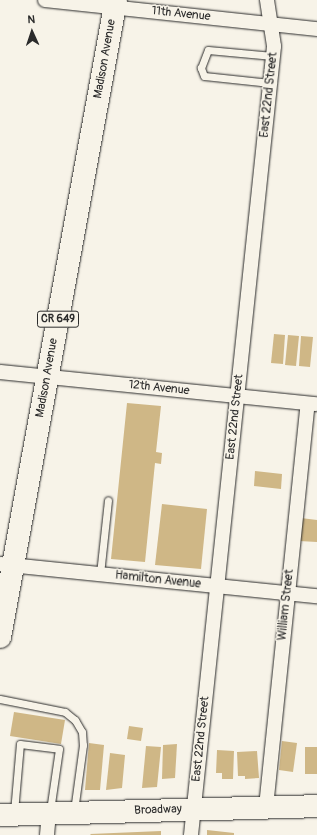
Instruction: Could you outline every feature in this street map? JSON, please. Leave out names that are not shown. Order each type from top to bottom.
[{"type":"main road","name":"Madison Avenue","points":[[0,637],[7,565],[48,377],[115,4]]},
{"type":"main road","name":"Broadway","points":[[7,815],[317,806]]},
{"type":"street","name":"11th Avenue","points":[[45,0],[115,4],[317,29]]},
{"type":"street","name":"East 22nd Street","points":[[191,835],[274,46],[267,0]]},
{"type":"street","name":"12th Avenue","points":[[0,372],[312,404]]},
{"type":"street","name":"William Street","points":[[266,807],[287,593],[312,404]]},
{"type":"street","name":"Hamilton Avenue","points":[[7,565],[317,596]]},
{"type":"street","points":[[47,835],[49,813]]},
{"type":"lane","points":[[270,83],[204,76],[201,68],[208,50],[273,56]]},
{"type":"lane","points":[[100,574],[108,500]]},
{"type":"lane","points":[[0,699],[65,712],[75,720],[82,732],[83,745],[74,813]]},
{"type":"lane","points":[[7,815],[20,744],[59,749],[49,813]]},
{"type":"building","points":[[274,334],[285,335],[283,364],[271,363]]},
{"type":"building","points":[[288,335],[299,336],[296,366],[285,365]]},
{"type":"building","points":[[301,336],[313,337],[310,367],[299,366]]},
{"type":"building","points":[[127,403],[161,406],[156,452],[162,453],[161,464],[155,463],[145,562],[111,559]]},
{"type":"building","points":[[255,471],[282,474],[281,489],[254,486]]},
{"type":"building","points":[[162,504],[207,509],[201,569],[155,565]]},
{"type":"building","points":[[301,518],[317,520],[317,542],[299,541]]},
{"type":"building","points":[[14,712],[65,720],[61,744],[10,736]]},
{"type":"building","points":[[129,726],[143,728],[141,741],[127,739]]},
{"type":"building","points":[[282,741],[297,743],[293,772],[279,770]]},
{"type":"building","points":[[89,743],[104,745],[100,790],[85,790]]},
{"type":"building","points":[[177,744],[175,778],[162,779],[163,745]]},
{"type":"building","points":[[146,746],[161,747],[157,787],[142,788]]},
{"type":"building","points":[[305,747],[317,747],[317,774],[305,774]]},
{"type":"building","points":[[217,750],[234,751],[233,779],[222,779],[222,773],[216,773]]},
{"type":"building","points":[[257,751],[259,778],[245,779],[245,776],[238,776],[237,752]]},
{"type":"building","points":[[110,753],[125,755],[122,788],[106,790]]},
{"type":"building","points":[[207,830],[234,833],[234,835],[207,835]]},
{"type":"building","points":[[161,831],[161,835],[90,834]]}]
